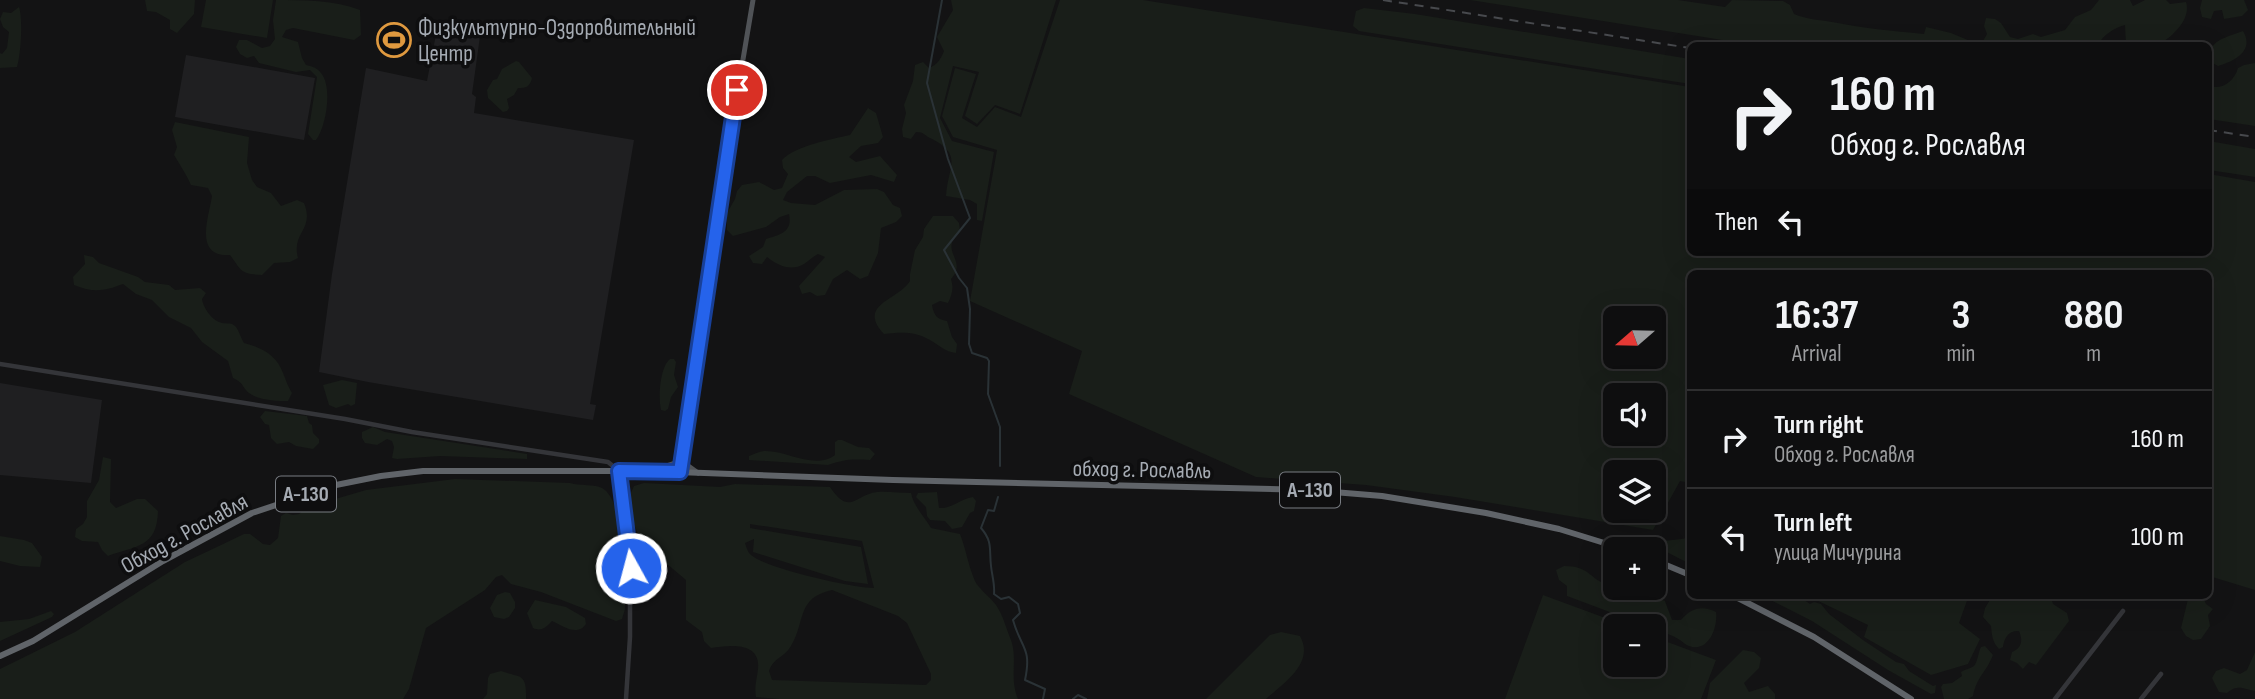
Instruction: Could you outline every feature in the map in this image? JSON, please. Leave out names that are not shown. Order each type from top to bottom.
[{"type":"highway","name":"Обход г. Рославля","points":[[0,656],[53,629],[221,528],[252,513],[324,489],[381,476],[423,471],[651,471]]},
{"type":"highway","name":"обход г. Рославль","points":[[651,471],[1352,493],[1431,503],[1513,519],[1603,543]]},
{"type":"highway","points":[[1666,565],[1687,574]]},
{"type":"highway","points":[[1740,599],[1814,638],[1911,699]]},
{"type":"main road","points":[[680,472],[753,0]]},
{"type":"main road","points":[[651,471],[675,463],[682,452]]},
{"type":"main road","points":[[682,452],[687,465],[698,472]]},
{"type":"street","points":[[0,365],[608,462],[619,471],[631,568],[626,699]]},
{"type":"street","points":[[2055,699],[2123,611]]},
{"type":"street","points":[[2141,699],[2161,674]]},
{"type":"shaded area","points":[[145,0],[195,0],[194,14],[177,33],[170,29],[170,20],[156,12],[147,11]]},
{"type":"shaded area","points":[[206,0],[273,0],[267,38],[201,27]]},
{"type":"shaded area","points":[[276,0],[330,2],[360,10],[361,35],[354,40],[293,28],[286,30],[282,37],[298,42],[306,65],[318,70],[325,79],[327,107],[323,126],[316,140],[308,134],[317,77],[310,70],[296,72],[259,63],[254,56],[247,58],[240,54],[236,47],[239,40],[247,40],[262,48],[270,46],[275,39],[273,20]]},
{"type":"shaded area","points":[[951,0],[1056,0],[1020,114],[995,105],[977,124],[965,116],[979,72],[953,66],[940,118],[952,141],[994,152],[982,221],[977,220],[977,204],[970,200],[946,196],[951,162],[947,150],[921,133],[916,132],[911,139],[903,137],[906,113],[904,105],[913,81],[915,65],[923,62],[929,68],[941,57],[944,51],[937,37],[953,10]]},
{"type":"shaded area","points":[[1060,0],[1143,0],[1687,87],[1687,256],[2212,256],[2212,175],[2255,182],[2255,590],[2212,577],[2212,270],[1687,270],[1687,482],[1680,481],[1666,506],[1666,460],[1603,460],[1603,522],[1366,485],[1256,477],[1069,394],[1082,351],[970,301],[997,150],[953,137],[942,116],[955,68],[976,74],[962,118],[977,127],[995,107],[1021,117]]},
{"type":"shaded area","points":[[1470,0],[1678,0],[1725,7],[1732,0],[1783,1],[1790,5],[1794,14],[1808,18],[1924,34],[1926,27],[1973,42],[1735,42]]},
{"type":"shaded area","points":[[2099,0],[2130,0],[2133,6],[2145,0],[2166,0],[2170,4],[2186,2],[2184,19],[2164,42],[2126,42],[2125,25],[2109,32],[2100,42],[1979,42],[1983,41],[1987,34],[1984,26],[1986,18],[1995,19],[2010,37],[2018,39],[2033,34],[2041,37],[2065,30],[2075,17],[2091,10]]},
{"type":"shaded area","points":[[2202,0],[2244,0],[2248,10],[2242,16],[2224,19],[2222,10],[2214,11],[2211,19],[2202,17]]},
{"type":"shaded area","points":[[19,7],[21,37],[17,67],[0,68],[0,53],[7,48],[9,32],[0,19],[3,12],[11,13]]},
{"type":"shaded area","points":[[1364,8],[1415,14],[1687,59],[1687,84],[1359,31],[1353,26],[1356,11]]},
{"type":"shaded area","points":[[438,24],[481,29],[472,94],[476,97],[474,113],[634,140],[590,404],[596,405],[593,420],[319,372],[332,274],[366,68],[427,81]]},
{"type":"shaded area","points":[[2243,31],[2246,38],[2245,50],[2218,66],[2212,63],[2212,48],[2223,38]]},
{"type":"shaded area","points":[[186,55],[315,78],[304,140],[175,117]]},
{"type":"shaded area","points":[[516,61],[532,78],[529,85],[518,88],[514,95],[507,99],[509,108],[503,112],[488,98],[487,90],[502,69]]},
{"type":"shaded area","points":[[2255,63],[2255,126],[2212,119],[2212,86],[2227,84],[2238,68]]},
{"type":"shaded area","points":[[868,108],[876,113],[883,137],[878,143],[861,146],[849,157],[856,162],[880,156],[897,175],[894,182],[871,175],[830,183],[815,176],[807,176],[787,192],[783,200],[815,205],[844,190],[877,189],[884,192],[893,205],[900,208],[902,216],[896,222],[881,228],[878,253],[868,276],[860,279],[847,270],[833,279],[825,295],[817,296],[810,292],[802,294],[799,286],[825,257],[818,254],[804,264],[789,267],[767,257],[762,264],[753,263],[749,256],[763,247],[766,239],[787,229],[789,214],[766,227],[733,236],[727,230],[727,213],[742,185],[759,182],[774,190],[782,188],[788,174],[783,168],[782,160],[804,147],[850,135]]},
{"type":"shaded area","points":[[175,122],[249,137],[247,163],[257,187],[271,193],[281,206],[297,200],[304,203],[307,219],[298,242],[298,258],[290,262],[274,263],[262,275],[255,275],[242,271],[230,255],[211,250],[206,234],[212,196],[208,188],[191,185],[174,155],[177,147],[172,130]]},
{"type":"shaded area","points":[[2212,142],[2255,149],[2255,177],[2212,170]]},
{"type":"shaded area","points":[[933,216],[953,216],[959,223],[960,231],[952,245],[957,268],[951,279],[951,294],[948,303],[940,301],[932,305],[936,316],[947,321],[957,344],[956,353],[945,350],[919,335],[884,334],[875,316],[882,303],[905,288],[910,281],[915,250]]},
{"type":"shaded area","points":[[84,255],[145,282],[169,285],[175,290],[200,288],[206,293],[202,299],[213,318],[221,323],[234,325],[244,343],[262,350],[277,361],[292,393],[288,401],[262,399],[249,393],[233,378],[228,361],[202,342],[191,328],[169,317],[152,300],[136,294],[123,284],[99,290],[74,285],[73,277],[85,264]]},
{"type":"shaded area","points":[[670,359],[676,362],[674,375],[678,387],[665,411],[661,410],[660,390],[664,369]]},
{"type":"shaded area","points":[[342,380],[357,383],[355,404],[336,408],[329,405],[323,385]]},
{"type":"shaded area","points":[[0,383],[102,400],[91,483],[0,475]]},
{"type":"shaded area","points":[[265,411],[307,416],[319,443],[313,449],[289,442],[277,444],[271,438],[269,425],[260,417]]},
{"type":"shaded area","points":[[373,427],[385,432],[527,454],[527,459],[440,456],[392,458],[392,441],[387,439],[377,445],[365,443],[362,432]]},
{"type":"shaded area","points":[[838,440],[869,448],[875,454],[870,460],[849,460],[828,465],[749,460],[749,456],[766,451],[819,461],[835,455],[835,442]]},
{"type":"shaded area","points":[[103,457],[111,459],[110,502],[116,508],[137,499],[145,499],[158,511],[157,523],[149,539],[136,547],[108,556],[98,542],[82,541],[75,537],[76,529],[87,517],[87,501],[99,480]]},
{"type":"shaded area","points":[[455,479],[570,483],[602,488],[610,496],[620,525],[625,581],[625,609],[622,619],[616,621],[541,592],[511,584],[502,575],[496,577],[485,590],[426,628],[409,689],[403,699],[0,699],[0,669],[75,632],[185,562],[244,534],[250,534],[263,544],[270,545],[278,538],[281,516],[286,513],[299,514],[308,507],[366,490]]},
{"type":"shaded area","points":[[644,483],[720,487],[735,484],[830,487],[843,501],[848,502],[877,492],[911,493],[931,528],[960,534],[975,581],[1003,617],[1014,655],[1014,683],[1018,699],[756,697],[758,660],[754,653],[735,646],[711,648],[704,641],[702,632],[686,620],[686,580],[641,542],[634,524],[630,495],[634,486]],"holes":[[[750,524],[862,541],[874,588],[829,581],[771,565],[749,553],[745,543],[754,539],[753,552],[845,581],[868,584],[861,547],[750,528]],[[832,590],[898,616],[907,623],[931,674],[931,680],[926,685],[772,680],[769,671],[771,666],[791,646],[807,605],[821,594]]]},
{"type":"shaded area","points":[[937,492],[939,508],[973,497],[976,501],[974,511],[962,527],[952,529],[945,521],[930,520],[927,516],[926,507],[916,497],[918,493]]},
{"type":"shaded area","points":[[1611,523],[1657,523],[1653,530]]},
{"type":"shaded area","points":[[0,536],[32,543],[42,557],[40,567],[0,561]]},
{"type":"shaded area","points":[[1687,538],[1687,562],[1666,552],[1666,541]]},
{"type":"shaded area","points":[[1564,566],[1585,570],[1603,582],[1603,600],[1665,601],[1672,620],[1681,620],[1697,609],[1716,612],[1714,631],[1702,646],[1689,646],[1666,634],[1666,614],[1615,614],[1567,596],[1567,586],[1559,580],[1556,570]]},
{"type":"shaded area","points":[[510,593],[515,608],[509,617],[494,617],[490,608],[497,595]]},
{"type":"shaded area","points":[[1543,595],[1603,617],[1603,677],[1666,677],[1666,641],[1716,660],[1701,699],[1505,699]]},
{"type":"shaded area","points":[[1769,599],[1803,599],[1810,604],[1821,604],[1829,614],[1863,640],[1896,662],[1904,664],[1909,671],[1933,686],[1936,685],[1935,693],[1931,694],[1888,670],[1812,621]]},
{"type":"shaded area","points":[[1814,599],[1968,599],[1959,623],[1980,639],[1968,664],[1931,675],[1864,637],[1868,625]]},
{"type":"shaded area","points":[[1991,599],[2051,599],[2053,604],[2067,613],[2069,621],[2036,665],[2029,662],[2023,669],[2010,660],[2012,652],[2021,643],[2019,631],[2008,635],[2003,647],[1999,649],[1995,644],[1991,626],[1983,617]]},
{"type":"shaded area","points":[[2188,599],[2204,599],[2213,609],[2208,615],[2210,626],[2201,639],[2193,640],[2186,636],[2181,628]]},
{"type":"shaded area","points":[[535,600],[566,607],[585,618],[586,624],[574,630],[552,621],[541,629],[533,628],[527,613]]},
{"type":"shaded area","points":[[51,611],[54,614],[52,617],[0,641],[0,622],[29,619]]},
{"type":"shaded area","points":[[1281,632],[1300,636],[1304,655],[1301,664],[1281,686],[1266,699],[1206,699],[1270,635]]},
{"type":"shaded area","points":[[1985,646],[1993,655],[1973,696],[1968,699],[1944,699],[1941,687],[1943,684],[1952,683],[1962,676],[1961,672],[1974,666],[1981,647]]},
{"type":"shaded area","points":[[1743,650],[1754,652],[1761,658],[1759,668],[1744,683],[1749,692],[1768,686],[1775,694],[1775,699],[1707,699],[1710,683]]},
{"type":"shaded area","points":[[2255,652],[2255,691],[2238,688],[2227,693],[2219,692],[2212,678],[2216,671],[2224,668],[2240,674],[2247,670]]},
{"type":"shaded area","points":[[501,671],[524,680],[526,699],[483,699],[487,694],[490,674]]},
{"type":"waterway","points":[[942,0],[927,83],[948,159],[970,218],[944,250],[967,288],[970,309],[969,344],[972,353],[989,361],[988,394],[1000,427],[1000,466]]},
{"type":"waterway","points":[[998,497],[994,511],[988,510],[981,528],[990,546],[994,594],[1001,599],[1009,597],[1018,604],[1020,613],[1013,620],[1025,648],[1025,680],[1045,689],[1043,699]]},
{"type":"waterway","points":[[1073,699],[1078,695],[1086,699]]},
{"type":"railway","points":[[1383,0],[1687,48]]},
{"type":"railway","points":[[2212,131],[2255,137]]},
{"type":"place","name":"Физкультурно-Оздоровительный Центр","points":[[394,40]]},
{"type":"route","points":[[631,568],[619,471],[680,472],[737,90]]}]
